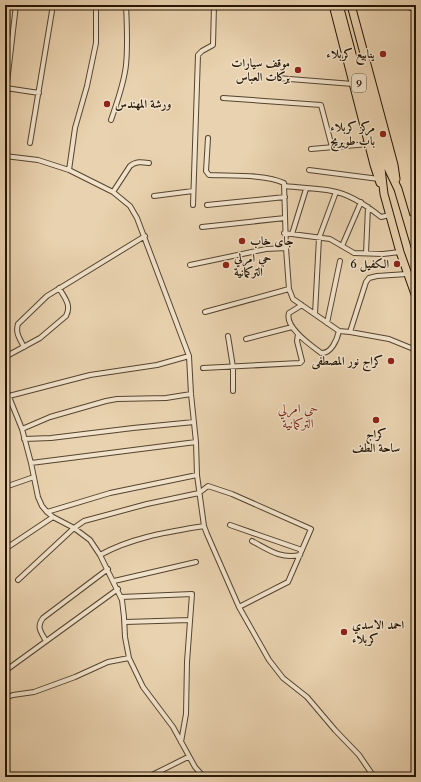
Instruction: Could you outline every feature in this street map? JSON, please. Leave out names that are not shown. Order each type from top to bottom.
[{"type":"highway","points":[[333,5],[374,165],[384,194]]},
{"type":"highway","name":"9","points":[[339,5],[383,160],[398,189],[416,250]]},
{"type":"highway","name":"9","points":[[344,5],[383,160],[384,194],[400,252],[416,297]]},
{"type":"highway","points":[[352,5],[394,165],[398,189]]},
{"type":"street","points":[[5,100],[16,5]]},
{"type":"street","points":[[30,143],[53,5]]},
{"type":"street","points":[[69,170],[75,128],[87,86],[96,43],[96,5]]},
{"type":"street","points":[[112,120],[126,65],[126,5]]},
{"type":"street","points":[[193,205],[198,55],[213,45],[214,5]]},
{"type":"street","points":[[403,5],[416,10]]},
{"type":"street","points":[[277,78],[353,84]]},
{"type":"street","points":[[6,88],[39,93]]},
{"type":"street","points":[[223,98],[321,106],[332,147]]},
{"type":"street","points":[[208,138],[206,167],[207,174],[209,175],[250,176],[284,183],[285,186],[336,192],[350,196],[361,202],[381,217],[390,215]]},
{"type":"street","points":[[311,149],[369,144]]},
{"type":"street","points":[[5,156],[38,160],[69,170],[113,192],[130,206],[145,236],[189,356],[196,442],[197,475],[204,526],[239,607],[273,666],[283,678],[307,697],[359,755],[374,777]]},
{"type":"street","points":[[113,192],[130,166],[134,163],[149,163]]},
{"type":"street","points":[[309,170],[379,180]]},
{"type":"street","points":[[285,186],[284,233],[289,289],[293,299],[339,331],[389,339],[416,350]]},
{"type":"street","points":[[292,234],[306,188]]},
{"type":"street","points":[[154,196],[193,190]]},
{"type":"street","points":[[315,314],[319,238],[336,192]]},
{"type":"street","points":[[207,205],[285,197]]},
{"type":"street","points":[[342,246],[361,202]]},
{"type":"street","points":[[366,253],[368,207]]},
{"type":"street","points":[[407,221],[416,215]]},
{"type":"street","points":[[202,227],[285,218]]},
{"type":"street","points":[[284,233],[330,239],[354,253],[383,254],[400,252]]},
{"type":"street","points":[[24,346],[17,334],[16,329],[18,324],[47,296],[145,236]]},
{"type":"street","points":[[190,265],[266,248],[286,248]]},
{"type":"street","points":[[327,323],[340,261]]},
{"type":"street","points":[[350,332],[366,282],[369,278],[407,274]]},
{"type":"street","points":[[5,357],[40,338],[66,316],[69,311],[69,305],[59,288]]},
{"type":"street","points":[[205,312],[289,289]]},
{"type":"street","points":[[302,305],[289,313],[288,319],[298,334],[321,353],[324,354],[332,348],[339,331]]},
{"type":"street","points":[[246,338],[292,326]]},
{"type":"street","points":[[203,368],[302,362],[297,340],[298,334]]},
{"type":"street","points":[[228,336],[233,367],[233,391]]},
{"type":"street","points":[[7,394],[90,375],[157,365],[189,356]]},
{"type":"street","points":[[5,387],[22,428],[38,497],[47,512],[53,517],[74,528],[90,540],[100,555],[121,597],[124,608],[124,637],[129,658],[143,687],[173,727],[188,757],[204,777]]},
{"type":"street","points":[[22,428],[50,417],[106,401],[117,399],[166,398],[191,394]]},
{"type":"street","points":[[24,439],[51,438],[194,422]]},
{"type":"street","points":[[31,463],[196,442]]},
{"type":"street","points":[[47,512],[110,493],[197,475]]},
{"type":"street","points":[[5,487],[34,477]]},
{"type":"street","points":[[18,580],[74,528],[84,521],[148,504],[199,493],[208,486],[232,494],[311,529],[288,582],[239,607]]},
{"type":"street","points":[[5,549],[53,517]]},
{"type":"street","points":[[230,525],[301,552]]},
{"type":"street","points":[[100,555],[137,539],[165,532],[204,526]]},
{"type":"street","points":[[252,541],[278,554],[292,557],[301,552]]},
{"type":"street","points":[[114,581],[196,562]]},
{"type":"street","points":[[46,641],[39,629],[39,623],[43,618],[108,569]]},
{"type":"street","points":[[5,671],[118,589]]},
{"type":"street","points":[[121,597],[192,594],[187,662],[186,714],[181,742]]},
{"type":"street","points":[[124,622],[190,620]]},
{"type":"street","points":[[5,698],[13,695],[34,692],[79,675],[104,663],[129,658]]},
{"type":"street","points":[[148,777],[188,757]]},
{"type":"street","points":[[5,772],[10,777]]},
{"type":"place","name":"ينابيع كربلاء","points":[[383,54]]},
{"type":"place","name":"موقف سيارات بركات العباس","points":[[298,70]]},
{"type":"place","name":"ورشة المهندس","points":[[107,104]]},
{"type":"place","name":"مركز كربلاء باب طويريج","points":[[383,134]]},
{"type":"place","name":"جای خاب","points":[[242,241]]},
{"type":"place","name":"الكفيل 6","points":[[397,264]]},
{"type":"place","name":"حي امرلي التركمانية","points":[[226,265]]},
{"type":"place","name":"كراج نور المصطفى","points":[[391,361]]},
{"type":"place","name":"كراج ساحة الطف","points":[[376,420]]},
{"type":"place","name":"احمد الاسدي كربلاء","points":[[344,632]]},
{"type":"district","name":"حي امرلي التركمانية","points":[[298,416]]}]
